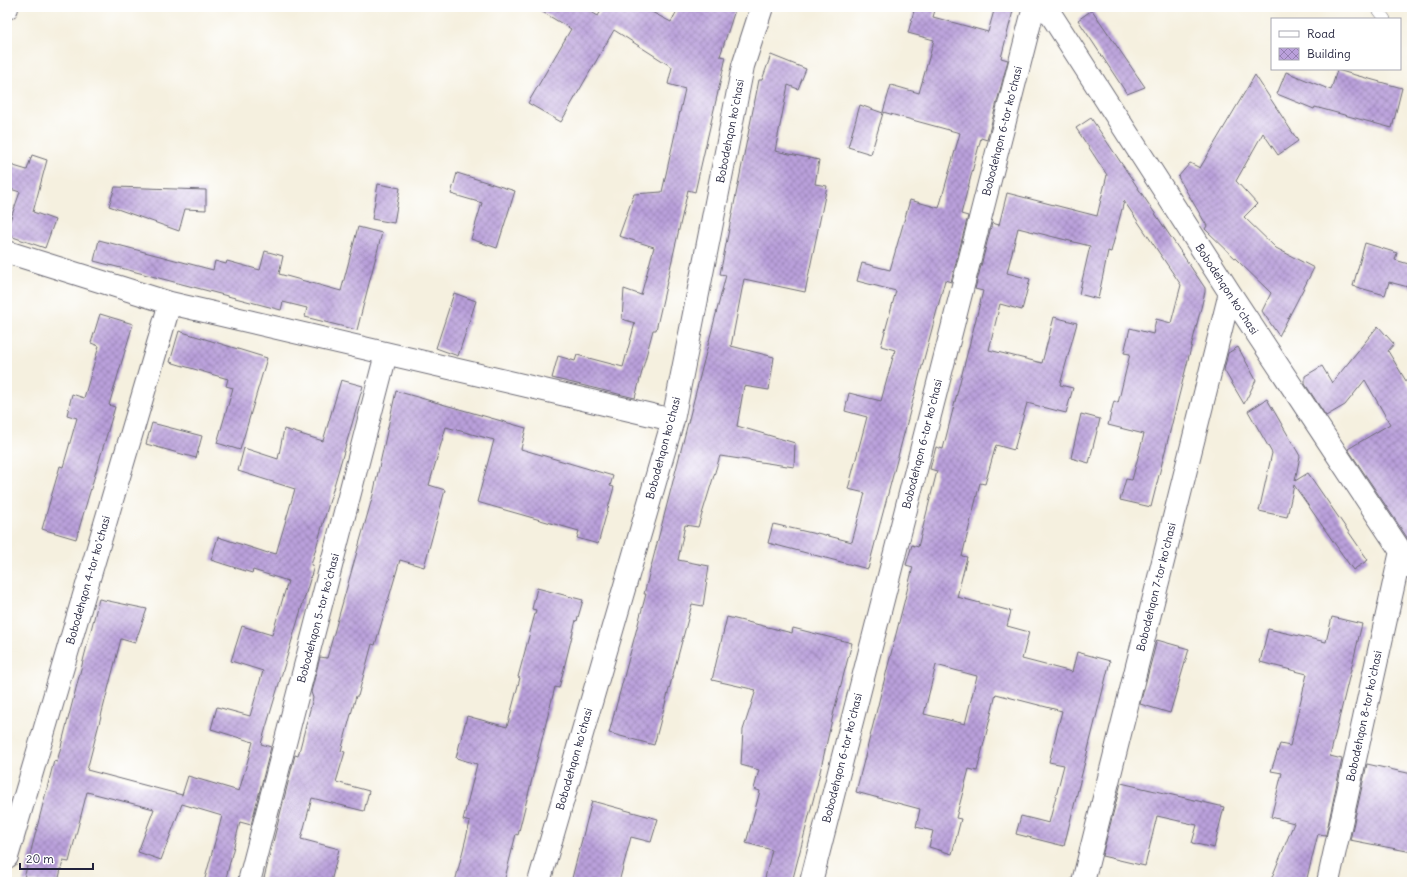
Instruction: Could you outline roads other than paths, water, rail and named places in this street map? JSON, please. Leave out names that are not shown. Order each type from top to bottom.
[{"type":"street","name":"Bobodehqon koʼchasi","points":[[538,882],[673,420],[743,66],[762,7]]},
{"type":"street","name":"Bobodehqon 6-tor koʼchasi","points":[[811,882],[1034,7]]},
{"type":"street","name":"Bobodehqon koʼchasi","points":[[1046,7],[1230,293],[1408,554]]},
{"type":"street","points":[[7,252],[170,302],[386,354],[673,420]]},
{"type":"street","name":"Bobodehqon 7-tor koʼchasi","points":[[1083,882],[1230,293]]},
{"type":"street","name":"Bobodehqon 4-tor koʼchasi","points":[[7,857],[170,302]]},
{"type":"street","name":"Bobodehqon 5-tor koʼchasi","points":[[249,882],[386,354]]},
{"type":"street","name":"Bobodehqon 8-tor koʼchasi","points":[[1328,882],[1408,554]]},
{"type":"lane","points":[[1376,7],[1385,18]]}]
